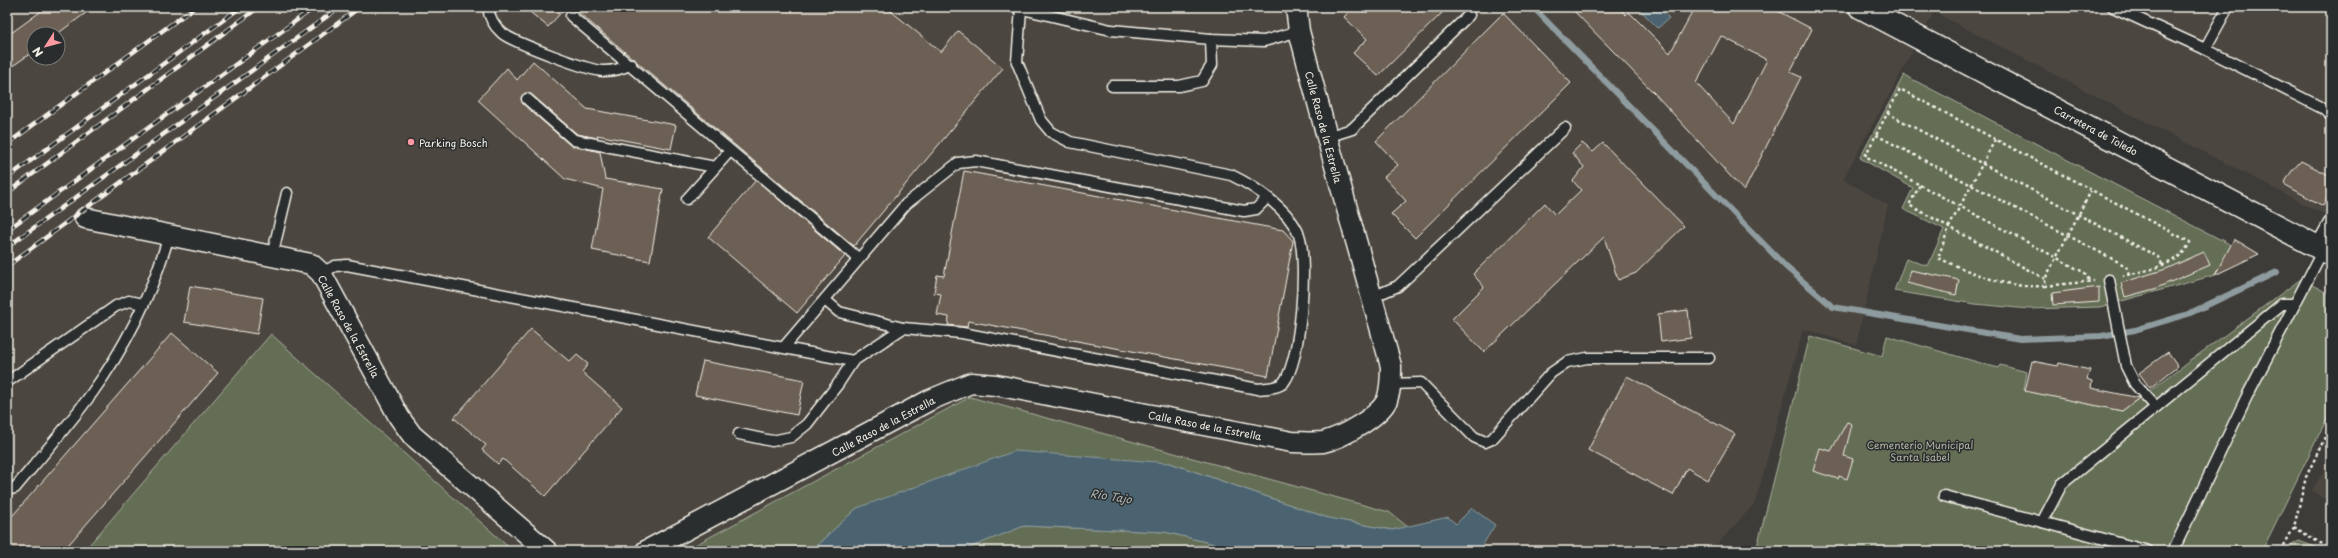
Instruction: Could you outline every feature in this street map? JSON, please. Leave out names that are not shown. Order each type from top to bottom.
[{"type":"street","name":"Calle Raso de la Estrella","points":[[646,551],[930,400],[971,383],[996,385],[1292,442],[1323,442],[1348,433],[1373,415],[1386,402],[1391,384],[1391,366],[1370,298],[1327,137],[1299,31],[1296,7]]},
{"type":"street","name":"Carretera de Toledo","points":[[1860,7],[2324,250]]},
{"type":"street","name":"Calle Raso de la Estrella","points":[[85,218],[311,264],[321,273],[399,417],[412,435],[547,551]]},
{"type":"lane","points":[[488,7],[490,17],[502,34],[522,45],[603,72],[620,69],[631,64]]},
{"type":"lane","points":[[2113,7],[2205,49],[2322,108],[2331,116]]},
{"type":"lane","points":[[2205,49],[2228,7]]},
{"type":"lane","points":[[825,300],[839,312],[903,328],[962,333],[1258,389],[1274,387],[1283,383],[1291,371],[1303,300],[1302,256],[1299,234],[1286,216],[1268,198],[1251,185],[1231,175],[1070,142],[1051,132],[1041,120],[1017,62],[1017,8],[1110,30],[1211,39],[1264,41],[1299,31]]},
{"type":"lane","points":[[1327,137],[1352,129],[1469,15]]},
{"type":"lane","points":[[571,16],[631,64],[730,151],[858,258]]},
{"type":"lane","points":[[1112,86],[1179,86],[1202,81],[1212,65],[1211,39]]},
{"type":"lane","points":[[527,99],[574,140],[715,167]]},
{"type":"lane","points":[[1370,298],[1398,286],[1565,128]]},
{"type":"lane","points":[[687,199],[730,151]]},
{"type":"lane","points":[[784,347],[825,300],[858,258],[906,204],[958,162],[976,161],[1244,211],[1256,209],[1268,198]]},
{"type":"lane","points":[[272,256],[287,194]]},
{"type":"lane","points":[[2173,551],[2246,398],[2324,250],[2331,219]]},
{"type":"lane","points":[[7,490],[15,488],[92,393],[122,345],[143,304],[159,268],[169,235]]},
{"type":"lane","points":[[321,273],[335,266],[346,266],[476,292],[784,347],[853,361]]},
{"type":"lane","points":[[2109,280],[2126,366],[2136,384],[2156,407]]},
{"type":"lane","points":[[7,382],[116,306],[129,301],[143,304]]},
{"type":"lane","points":[[2042,522],[2062,484],[2282,304],[2295,304]]},
{"type":"lane","points":[[739,434],[772,441],[791,437],[807,424],[838,384],[853,361],[903,328]]},
{"type":"lane","points":[[1391,384],[1421,383],[1474,437],[1485,442],[1492,440],[1551,373],[1567,362],[1587,358],[1709,358]]},
{"type":"lane","points":[[1944,496],[2148,551]]},
{"type":"path","points":[[1995,140],[1982,163],[1971,184],[1959,206],[1948,227],[1938,258],[1975,274],[2012,286],[2045,286],[2090,282],[2109,280],[2176,260],[2187,251],[2190,242],[1900,89],[1865,156],[1959,206],[2085,272],[2090,282]]},
{"type":"path","points":[[1887,113],[2158,257],[2162,264]]},
{"type":"path","points":[[1876,135],[2126,266],[2129,274]]},
{"type":"path","points":[[1920,185],[1909,205],[2045,279]]},
{"type":"path","points":[[2045,286],[2045,279],[2069,236],[2091,191]]},
{"type":"path","points":[[2281,551],[2294,527],[2306,477],[2331,424]]},
{"type":"path","points":[[2294,527],[2320,542],[2331,546]]},
{"type":"shaded area","points":[[7,7],[2331,7],[2331,218],[1934,12],[1843,179],[1888,205],[1856,345],[1803,329],[1755,503],[1711,551],[1479,551],[1495,526],[1456,524],[1448,517],[1408,527],[1389,512],[970,397],[684,551],[513,551],[271,334],[84,551],[7,551]]},
{"type":"shaded area","points":[[2331,460],[2331,503],[2312,490]]},
{"type":"green space","points":[[1904,75],[2231,245],[2215,275],[2100,307],[2029,309],[1975,304],[1894,291],[1906,259],[1928,266],[1944,229],[1903,209],[1913,188],[1860,158]]},
{"type":"green space","name":"Cementerio Municipal Santa Isabel","points":[[2301,279],[2331,295],[2331,410],[2262,551],[1756,551],[1810,336],[1882,356],[1887,336],[1998,368],[2000,365],[2027,372],[2024,390],[2122,411]]},
{"type":"green space","points":[[271,334],[513,551],[84,551]]},
{"type":"green space","points":[[970,397],[1389,512],[1408,527],[1392,530],[1328,518],[1170,463],[857,508],[817,545],[805,551],[684,551]]},
{"type":"green space","points":[[1023,526],[1165,532],[1243,551],[961,551]]},
{"type":"green space","points":[[2299,541],[2326,551],[2288,551],[2292,545]]},
{"type":"water","points":[[1658,7],[1669,18],[1658,28],[1638,8]]},
{"type":"water","name":"Río Tajo","points":[[1015,451],[1170,463],[1328,518],[1392,530],[1448,517],[1456,524],[1472,508],[1495,525],[1479,551],[1243,551],[1165,532],[1024,526],[961,551],[805,551],[817,545],[857,508]]},
{"type":"building","points":[[47,7],[94,7],[66,27],[66,26],[26,26],[26,57],[7,70],[7,36]]},
{"type":"building","points":[[524,7],[566,7],[548,27]]},
{"type":"building","points":[[572,7],[886,7],[941,52],[958,31],[1003,68],[854,246]]},
{"type":"building","points":[[1353,7],[1448,7],[1378,76],[1353,53],[1367,39],[1344,17]]},
{"type":"building","points":[[1570,7],[1618,7],[1626,15],[1629,12],[1670,53],[1695,7],[1770,7],[1812,29],[1790,72],[1801,77],[1744,191],[1655,94]],"holes":[[[1721,36],[1767,60],[1734,124],[1696,83]]]},
{"type":"building","points":[[1503,13],[1571,83],[1415,238],[1391,214],[1406,201],[1384,177],[1398,165],[1376,141]]},
{"type":"building","points":[[533,61],[587,109],[676,125],[671,149],[597,135],[598,138],[577,134],[531,94],[525,93],[521,98],[523,104],[570,145],[600,152],[605,179],[663,189],[650,261],[592,250],[603,189],[565,179],[478,100],[507,68],[517,80]]},
{"type":"building","points":[[1582,143],[1593,152],[1603,143],[1684,226],[1636,273],[1618,280],[1604,237],[1484,352],[1452,319],[1484,287],[1473,274],[1545,203],[1555,215],[1581,190],[1573,181],[1584,167],[1572,153]]},
{"type":"building","points":[[2301,161],[2327,174],[2331,183],[2331,192],[2323,206],[2284,184],[2291,172]]},
{"type":"building","points":[[964,171],[1283,230],[1293,241],[1268,376],[968,321],[967,327],[948,325],[949,317],[937,315],[941,294],[934,293],[937,275],[944,276]]},
{"type":"building","points":[[756,180],[845,256],[797,313],[708,237]]},
{"type":"building","points":[[2234,239],[2259,254],[2215,275]]},
{"type":"building","points":[[2204,252],[2210,265],[2154,289],[2125,297],[2121,283],[2166,269]]},
{"type":"building","points":[[1910,270],[1959,280],[1956,295],[1907,283]]},
{"type":"building","points":[[190,286],[263,298],[257,334],[184,322]]},
{"type":"building","points":[[2099,287],[2099,302],[2053,305],[2052,293]]},
{"type":"building","points":[[1688,310],[1691,338],[1661,342],[1658,314]]},
{"type":"building","points":[[531,329],[570,362],[577,355],[588,364],[582,372],[622,407],[545,496],[503,459],[498,464],[482,450],[486,445],[454,418]]},
{"type":"building","points":[[172,333],[218,373],[63,551],[7,551],[7,522]]},
{"type":"building","points":[[2168,352],[2178,366],[2150,388],[2139,373]]},
{"type":"building","points":[[703,361],[804,380],[797,415],[695,395]]},
{"type":"building","points":[[2032,361],[2058,366],[2059,363],[2090,370],[2087,379],[2092,381],[2091,388],[2139,398],[2122,411],[2025,391]]},
{"type":"building","points":[[1627,376],[1735,434],[1708,480],[1687,468],[1673,495],[1588,450]]},
{"type":"building","points":[[1847,422],[1852,424],[1844,456],[1853,459],[1847,479],[1839,476],[1838,479],[1813,471],[1820,448],[1831,451]]},
{"type":"waterway","points":[[1533,7],[1786,267],[1833,307],[2020,339],[2101,336],[2135,330],[2188,314],[2277,272]]},
{"type":"railway","points":[[7,144],[195,7]]},
{"type":"railway","points":[[7,178],[241,7]]},
{"type":"railway","points":[[7,193],[259,7]]},
{"type":"railway","points":[[7,230],[315,7]]},
{"type":"railway","points":[[7,247],[340,7]]},
{"type":"railway","points":[[7,266],[360,7]]},
{"type":"place","name":"Parking Bosch","points":[[411,142]]}]
